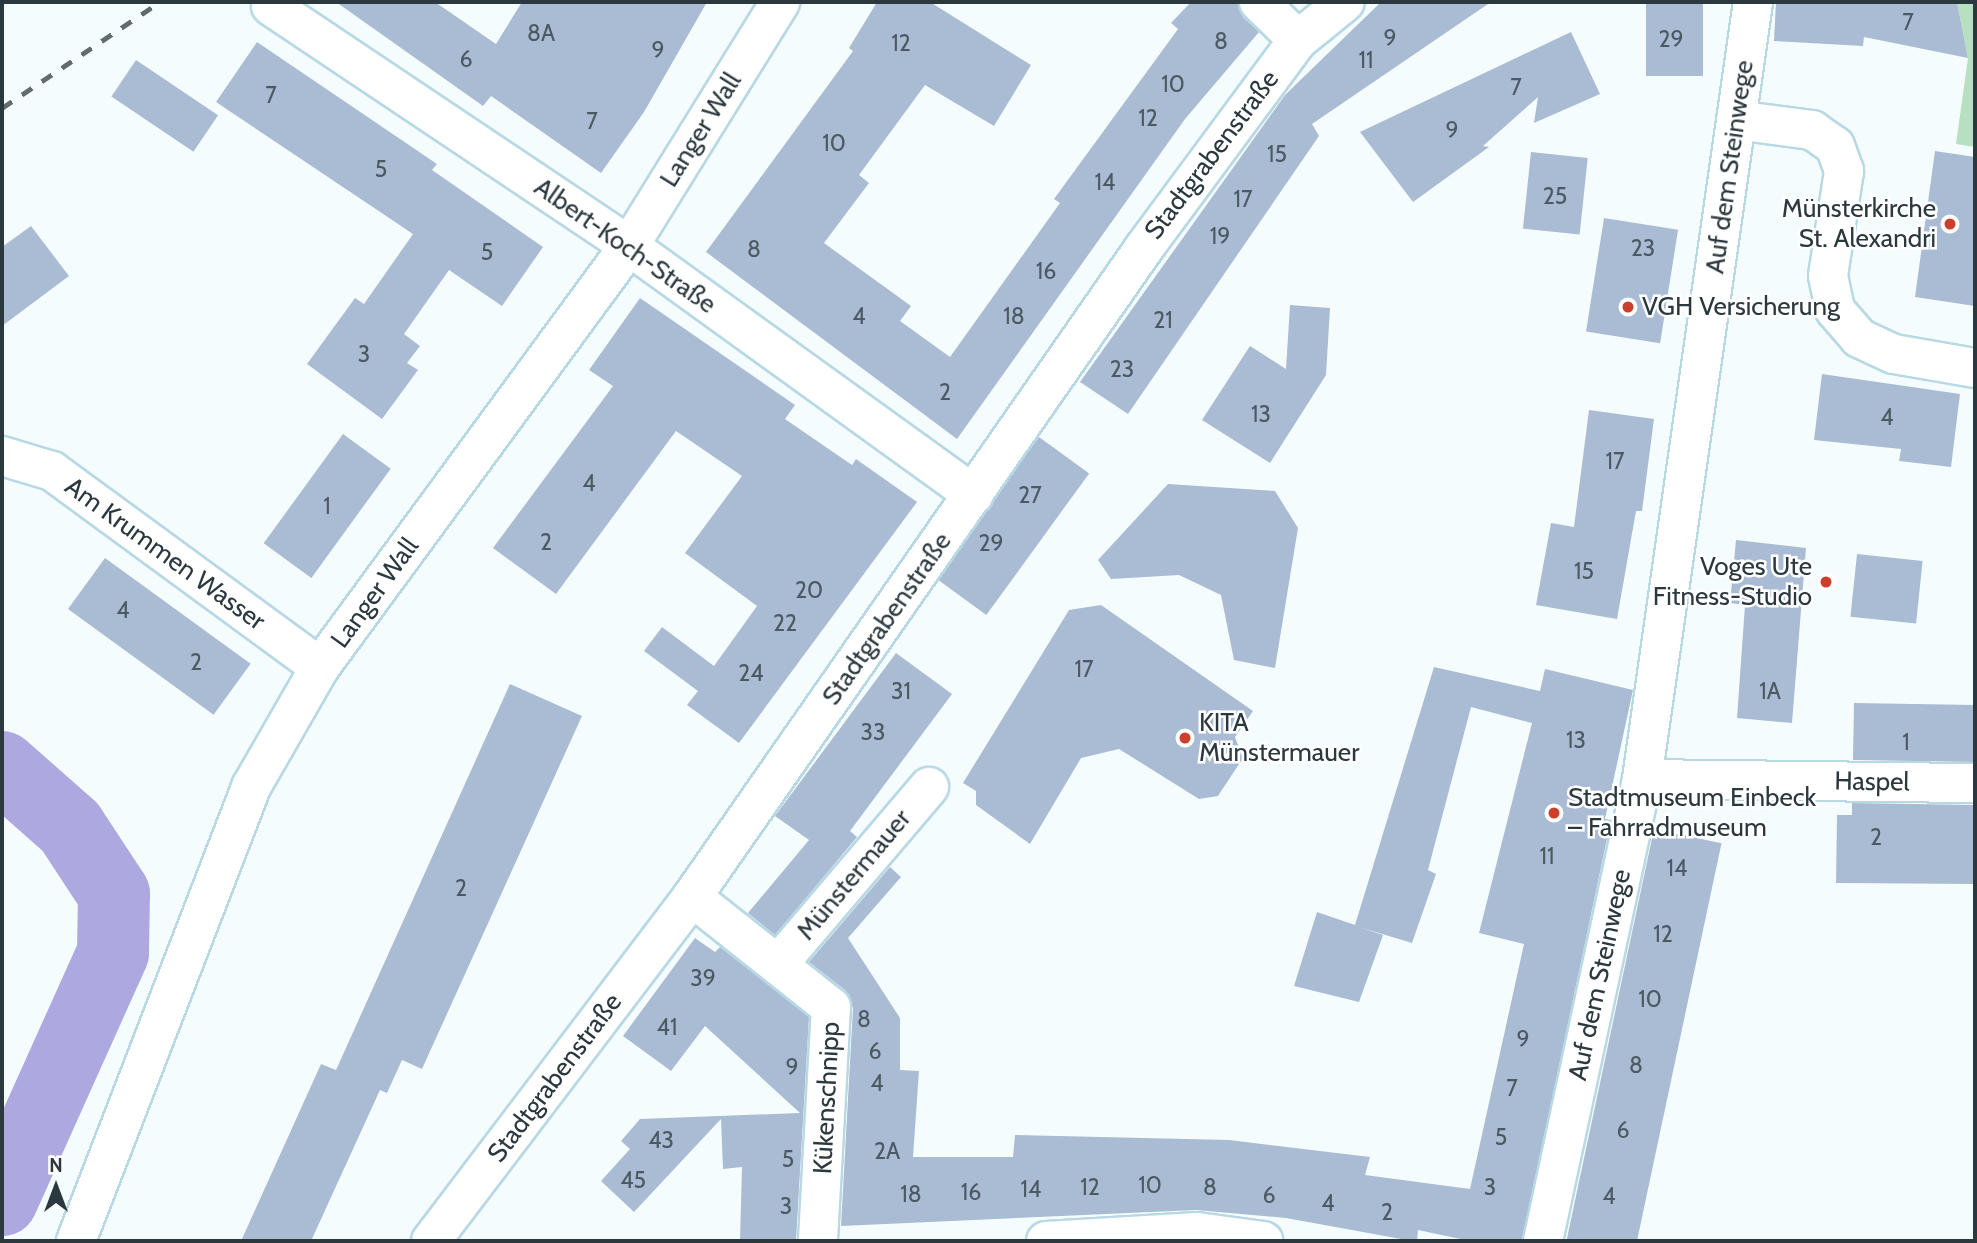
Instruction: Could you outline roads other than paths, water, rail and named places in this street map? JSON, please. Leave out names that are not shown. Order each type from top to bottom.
[{"type":"street","name":"Langer Wall","points":[[76,1241],[251,787],[320,667],[629,246],[780,2]]},
{"type":"street","points":[[1259,2],[1298,40]]},
{"type":"street","name":"Stadtgrabenstraße","points":[[431,1241],[692,897],[1144,248],[1298,40],[1345,2]]},
{"type":"street","name":"Auf dem Steinwege","points":[[1543,1241],[1642,779],[1753,2]]},
{"type":"street","name":"Albert-Koch-Straße","points":[[271,6],[629,246],[974,495]]},
{"type":"street","points":[[1736,120],[1812,130],[1835,146],[1844,171],[1828,276],[1835,310],[1859,338],[1894,354],[1975,368]]},
{"type":"street","name":"Am Krummen Wasser","points":[[2,456],[52,471],[320,667]]},
{"type":"street","name":"Haspel","points":[[1642,779],[1975,783]]},
{"type":"street","name":"Münstermauer","points":[[780,962],[929,787]]},
{"type":"street","name":"Kükenschnipp","points":[[692,897],[780,962],[831,1007],[818,1241]]},
{"type":"street","points":[[1045,1241],[1197,1233],[1263,1241]]},
{"type":"waterway","points":[[2,767],[70,827],[114,894],[113,953],[2,1200]]},
{"type":"railway","points":[[2,108],[160,2]]},
{"type":"place","name":"Münsterkirche St. Alexandri","points":[[1950,224]]},
{"type":"place","name":"VGH Versicherung","points":[[1628,307]]},
{"type":"place","name":"Voges Ute Fitness-Studio","points":[[1826,582]]},
{"type":"place","name":"KITA Münstermauer","points":[[1185,738]]},
{"type":"place","name":"Stadtmuseum Einbeck – Fahrradmuseum","points":[[1554,813]]}]
